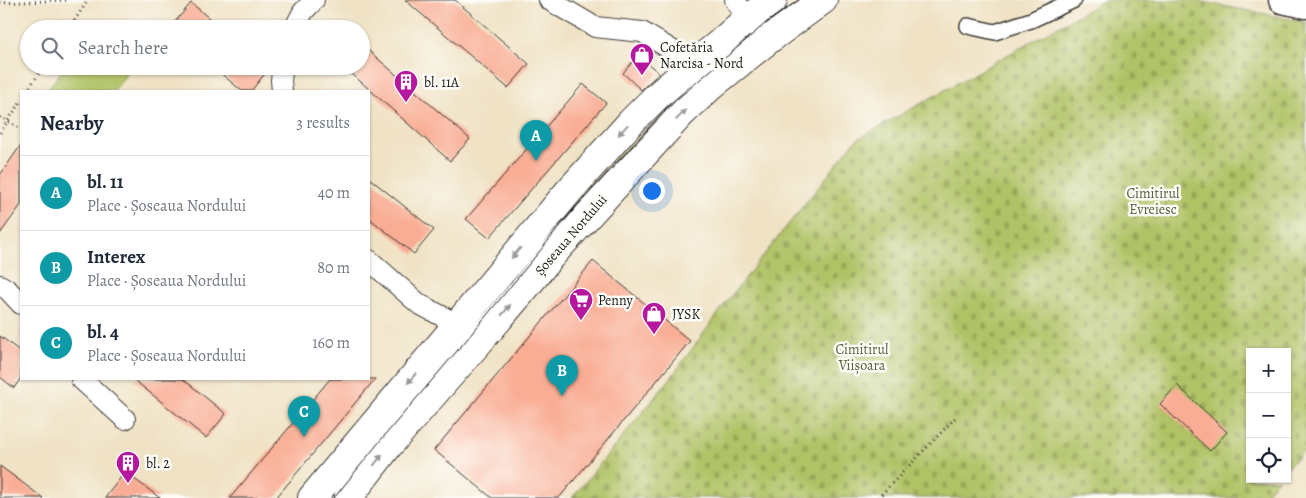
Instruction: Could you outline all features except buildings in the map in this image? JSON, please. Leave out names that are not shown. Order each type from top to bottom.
[{"type":"main road","points":[[312,498],[568,191],[624,129],[657,96],[721,42],[741,9],[773,0]]},
{"type":"main road","name":"Șoseaua Nordului","points":[[348,498],[389,445],[550,257],[681,114],[712,85],[767,40],[823,0]]},
{"type":"street","points":[[299,20],[314,0]]},
{"type":"street","points":[[549,0],[595,27],[642,32],[685,58],[692,65]]},
{"type":"street","points":[[968,26],[995,32],[1032,20],[1074,0]]},
{"type":"street","points":[[1282,0],[1306,5]]},
{"type":"street","points":[[741,9],[767,40]]},
{"type":"street","points":[[281,75],[282,90]]},
{"type":"street","points":[[370,261],[419,304],[457,324],[479,342]]},
{"type":"street","points":[[0,286],[8,290],[20,303]]},
{"type":"street","points":[[82,380],[125,419]]},
{"type":"path","points":[[0,3],[70,0]]},
{"type":"path","points":[[75,20],[88,0]]},
{"type":"path","points":[[29,90],[38,75]]},
{"type":"path","points":[[0,133],[20,103]]},
{"type":"path","points":[[0,118],[20,128]]},
{"type":"path","points":[[878,498],[957,416]]},
{"type":"green space","points":[[1105,0],[1192,0],[1306,22],[1306,449],[1291,464],[1291,348],[1246,348],[1246,483],[1275,483],[1262,498],[572,498],[670,379],[731,296],[856,140]]},
{"type":"green space","points":[[59,75],[126,75],[115,90],[48,90]]},
{"type":"tram line","points":[[334,498],[577,206],[676,100],[766,23],[799,0]]},
{"type":"place","name":"Cofetăria Narcisa - Nord","points":[[642,76]]},
{"type":"place","name":"bl. 11A","points":[[406,103]]},
{"type":"place","name":"bl. 11","points":[[536,161]]},
{"type":"place","name":"Penny","points":[[581,321]]},
{"type":"place","name":"JYSK","points":[[654,335]]},
{"type":"place","name":"Interex","points":[[562,396]]},
{"type":"place","name":"bl. 4","points":[[304,437]]},
{"type":"place","name":"bl. 2","points":[[128,484]]},
{"type":"park label","name":"Cimitirul Evreiesc","points":[[1153,202]]},
{"type":"park label","name":"Cimitirul Viișoara","points":[[862,358]]}]
